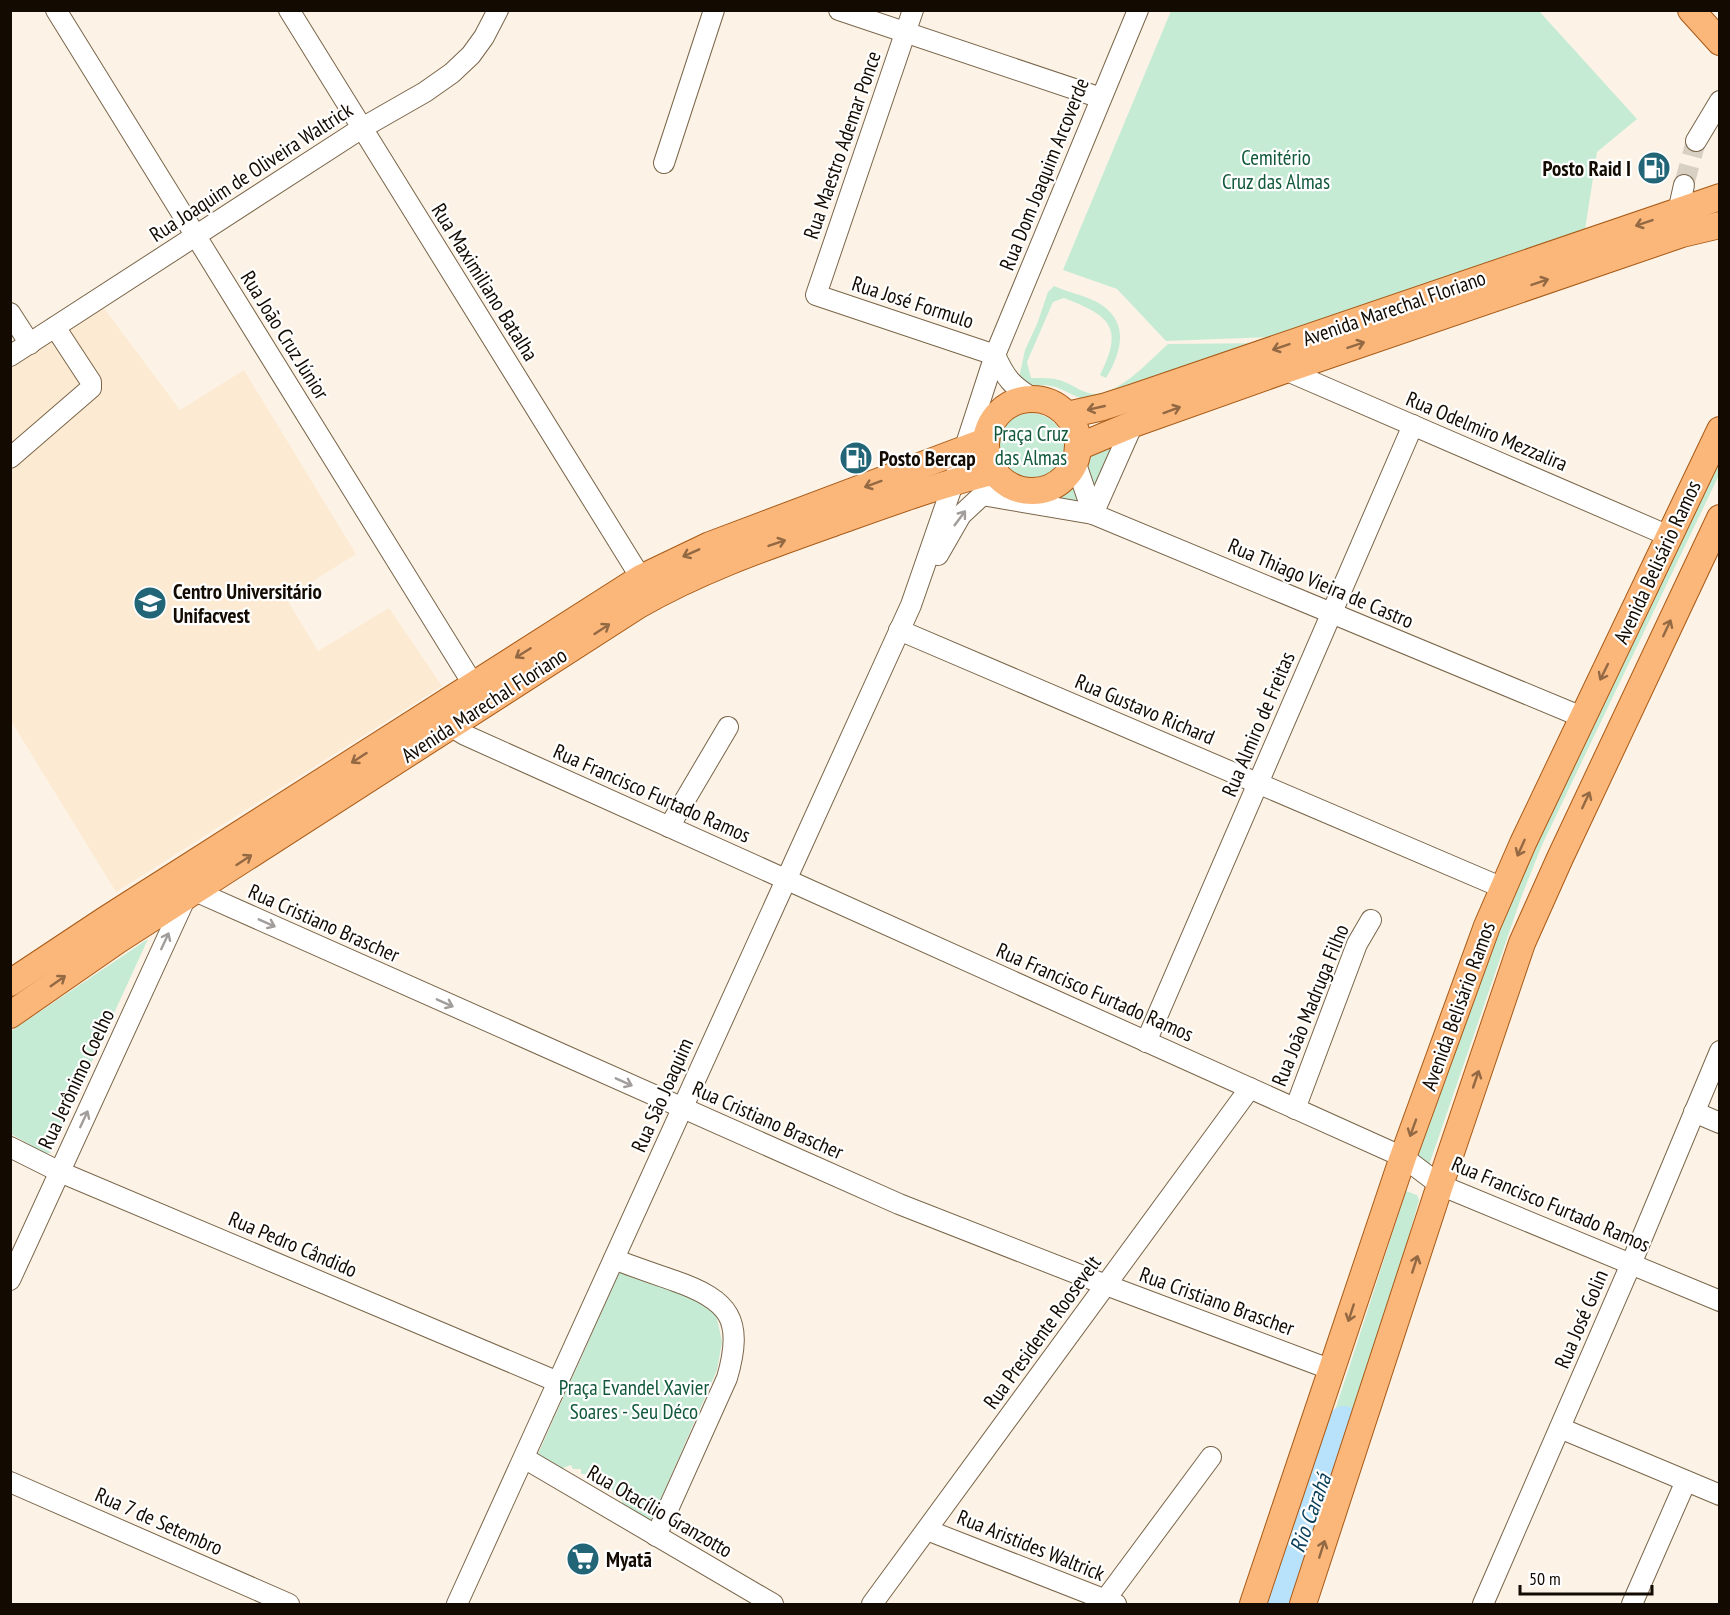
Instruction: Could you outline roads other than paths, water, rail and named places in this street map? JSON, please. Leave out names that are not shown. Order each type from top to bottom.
[{"type":"main road","points":[[1691,10],[1719,42]]},
{"type":"main road","name":"Avenida Marechal Floriano","points":[[1077,454],[1133,424],[1680,223],[1719,197]]},
{"type":"main road","name":"Avenida Marechal Floriano","points":[[1067,415],[1134,397],[1680,223],[1719,225]]},
{"type":"main road","points":[[1034,399],[1053,404],[1067,415],[1076,430],[1077,454],[1068,475],[1048,488],[1025,490],[1002,478],[980,442],[993,420],[1004,408],[1018,401],[1034,399]]},
{"type":"main road","name":"Avenida Belisário Ramos","points":[[1253,1605],[1403,1157],[1487,926],[1582,717],[1719,430]]},
{"type":"main road","name":"Avenida Marechal Floriano","points":[[11,982],[641,578],[710,545],[980,442]]},
{"type":"main road","name":"Avenida Marechal Floriano","points":[[10,1015],[93,957],[190,894],[669,588],[708,569],[760,549],[954,481],[1002,478]]},
{"type":"main road","name":"Avenida Belisário Ramos","points":[[1303,1605],[1440,1185],[1522,943],[1719,518]]},
{"type":"street","name":"Rua João Cruz Júnior","points":[[56,10],[473,684]]},
{"type":"street","name":"Rua Maximiliano Batalha","points":[[289,10],[641,578]]},
{"type":"street","name":"Rua Joaquim de Oliveira Waltrick","points":[[10,356],[362,128],[425,92],[452,73],[477,46],[498,10]]},
{"type":"street","points":[[664,162],[714,10]]},
{"type":"street","points":[[839,10],[1101,98]]},
{"type":"street","name":"Rua Maestro Ademar Ponce","points":[[816,295],[913,10]]},
{"type":"street","name":"Rua Dom Joaquim Arcoverde","points":[[954,481],[980,442],[978,410],[995,355],[1138,10]]},
{"type":"street","points":[[1696,141],[1719,101]]},
{"type":"street","points":[[1680,223],[1684,184]]},
{"type":"street","name":"Rua José Formulo","points":[[816,295],[995,355]]},
{"type":"street","points":[[10,313],[30,344]]},
{"type":"street","points":[[10,458],[91,388],[91,382],[55,327]]},
{"type":"street","points":[[995,355],[1005,377],[1017,389],[1034,399]]},
{"type":"street","name":"Rua Odelmiro Mezzalira","points":[[1285,370],[1670,536]]},
{"type":"street","points":[[978,410],[980,442]]},
{"type":"street","points":[[1093,514],[1133,424]]},
{"type":"street","name":"Rua Almiro de Freitas","points":[[1146,1042],[1413,426]]},
{"type":"street","points":[[1077,454],[1093,514]]},
{"type":"street","name":"Rua Thiago Vieira de Castro","points":[[1002,478],[1038,505]]},
{"type":"street","name":"Rua São Joaquim","points":[[458,1605],[911,605],[958,520],[981,495],[1002,478]]},
{"type":"street","name":"Rua São Joaquim","points":[[911,605],[954,481]]},
{"type":"street","name":"Rua Thiago Vieira de Castro","points":[[981,495],[1093,514],[1582,717]]},
{"type":"street","name":"Rua Gustavo Richard","points":[[899,630],[1503,888]]},
{"type":"street","name":"Rua Francisco Furtado Ramos","points":[[450,726],[465,735],[1403,1157],[1440,1185],[1719,1301]]},
{"type":"street","points":[[669,827],[728,727]]},
{"type":"street","name":"Rua Cristiano Brascher","points":[[190,894],[899,1204],[1332,1370]]},
{"type":"street","name":"Rua Jerônimo Coelho","points":[[10,1280],[190,894]]},
{"type":"street","name":"Rua João Madruga Filho","points":[[1295,1109],[1358,944],[1371,920]]},
{"type":"street","name":"Rua José Golin","points":[[1484,1605],[1631,1264],[1719,1051]]},
{"type":"street","name":"Rua Presidente Roosevelt","points":[[872,1605],[1250,1088]]},
{"type":"street","points":[[1694,1112],[1719,1123]]},
{"type":"street","name":"Rua Pedro Cândido","points":[[10,1147],[60,1172],[558,1382]]},
{"type":"street","points":[[614,1259],[697,1288],[712,1296],[724,1308],[731,1320],[734,1338],[733,1358],[727,1378],[656,1536]]},
{"type":"street","points":[[1560,1428],[1719,1495]]},
{"type":"street","points":[[1108,1603],[1211,1457]]},
{"type":"street","name":"Rua Otacílio Granzotto","points":[[524,1458],[772,1605]]},
{"type":"street","points":[[1632,1605],[1686,1481]]},
{"type":"street","name":"Rua 7 de Setembro","points":[[10,1482],[289,1605]]},
{"type":"street","name":"Rua Aristides Waltrick","points":[[927,1530],[1108,1603]]},
{"type":"waterway","name":"Rio Carahá","points":[[1276,1604],[1344,1422]]},
{"type":"tunnel","points":[[1684,185],[1696,141]]},
{"type":"place","name":"Posto Raid I","points":[[1654,168]]},
{"type":"place","name":"Posto Bercap","points":[[856,458]]},
{"type":"place","name":"Centro Universitário Unifacvest","points":[[150,603]]},
{"type":"place","name":"Myatã","points":[[583,1559]]},
{"type":"park label","name":"Cemitério Cruz das Almas","points":[[1276,169]]},
{"type":"park label","name":"Praça Cruz das Almas","points":[[1031,445]]},
{"type":"park label","name":"Praça Evandel Xavier Soares - Seu Déco","points":[[634,1399]]}]
